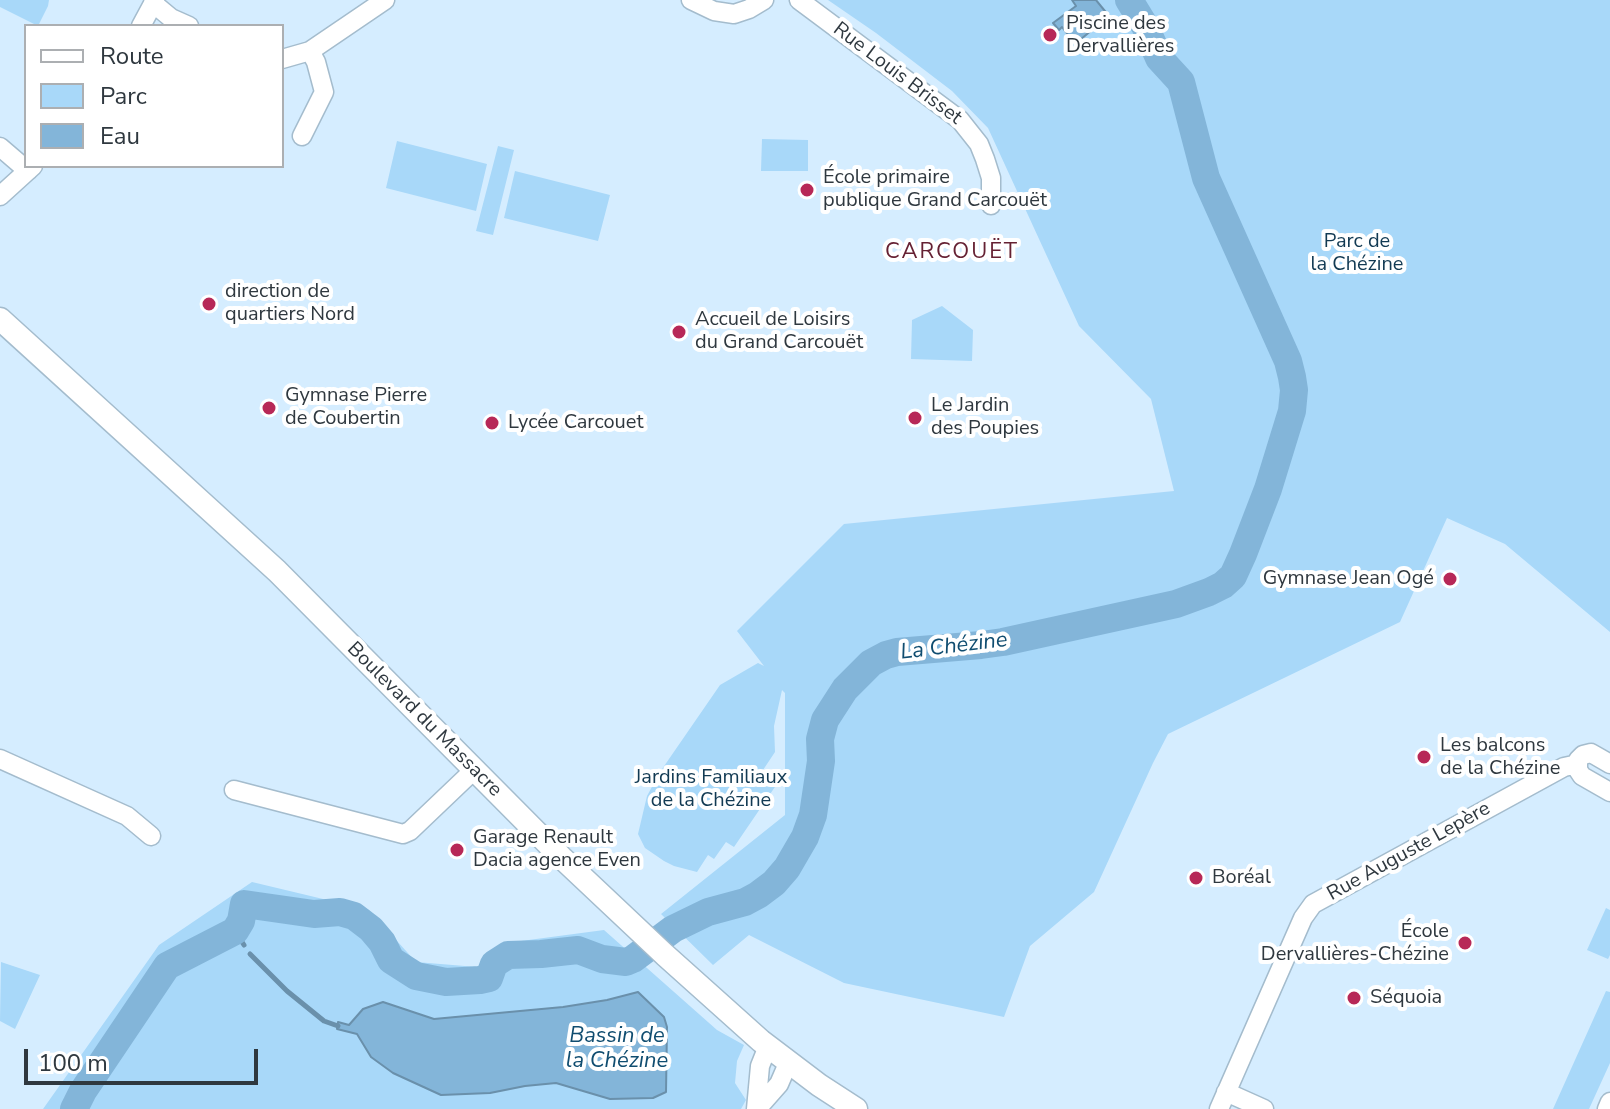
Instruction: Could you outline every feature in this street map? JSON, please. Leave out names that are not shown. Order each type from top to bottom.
[{"type":"main road","name":"Boulevard du Massacre","points":[[0,319],[277,571],[562,858],[665,955],[749,1032],[856,1109]]},
{"type":"street","points":[[284,58],[310,51],[385,0]]},
{"type":"street","points":[[691,0],[714,11],[734,14],[764,0]]},
{"type":"street","name":"Rue Louis Brisset","points":[[799,0],[960,120],[979,144],[985,159],[991,178],[991,205]]},
{"type":"street","points":[[142,24],[154,2],[171,18],[184,24]]},
{"type":"street","points":[[302,136],[324,92],[310,51]]},
{"type":"street","points":[[0,147],[24,164]]},
{"type":"street","points":[[0,196],[30,168]]},
{"type":"street","name":"Rue Auguste Lepère","points":[[1222,1101],[1303,918],[1313,904],[1564,767],[1578,764],[1583,755],[1591,753],[1610,764]]},
{"type":"street","points":[[0,759],[127,816],[151,836]]},
{"type":"street","points":[[1578,764],[1582,776],[1610,792]]},
{"type":"street","points":[[234,790],[403,834],[410,831],[474,770]]},
{"type":"street","points":[[756,1109],[760,1066],[768,1046]]},
{"type":"street","points":[[756,1109],[779,1084],[789,1061]]},
{"type":"street","points":[[1222,1101],[1264,1109]]},
{"type":"street","points":[[1607,1109],[1610,1102]]},
{"type":"green space","points":[[0,0],[49,0],[39,24],[0,7]]},
{"type":"green space","name":"Parc de la Chézine","points":[[828,0],[1610,0],[1610,632],[1505,544],[1447,518],[1400,622],[1168,734],[1094,892],[1030,946],[1004,1017],[844,983],[749,935],[713,965],[661,914],[785,815],[785,693],[782,690],[774,726],[775,752],[763,770],[779,781],[734,847],[726,842],[714,859],[708,855],[697,872],[664,861],[645,848],[638,834],[647,796],[660,772],[720,685],[758,663],[764,666],[737,631],[844,524],[1174,491],[1151,399],[1079,326],[988,128],[952,91]]},
{"type":"green space","points":[[762,139],[808,140],[808,171],[761,171]]},
{"type":"green space","points":[[397,141],[487,164],[476,211],[386,188]]},
{"type":"green space","points":[[498,146],[514,150],[493,235],[476,231]]},
{"type":"green space","points":[[515,171],[610,195],[598,241],[504,218]]},
{"type":"green space","points":[[942,306],[973,330],[972,361],[911,359],[912,320]]},
{"type":"green space","points":[[252,882],[369,910],[416,962],[477,967],[506,943],[604,930],[717,1030],[744,1045],[737,1061],[735,1083],[746,1100],[741,1109],[43,1109],[159,945]]},
{"type":"green space","points":[[1606,908],[1610,910],[1608,959],[1587,950]]},
{"type":"green space","points":[[1,962],[40,975],[15,1029],[0,1021]]},
{"type":"green space","points":[[1606,991],[1610,992],[1610,1063],[1589,1109],[1553,1109]]},
{"type":"water","points":[[1072,0],[1096,0],[1109,16],[1075,44],[1062,27],[1059,30],[1053,23],[1076,6]]},
{"type":"water","name":"Bassin de la Chézine","points":[[638,992],[664,1017],[667,1027],[666,1092],[653,1098],[610,1099],[556,1083],[490,1093],[441,1095],[393,1073],[371,1057],[357,1034],[337,1029],[338,1022],[349,1025],[363,1009],[383,1002],[434,1019],[563,1007]]},
{"type":"waterway","name":"La Chézine","points":[[74,1109],[167,966],[235,931],[241,921],[244,904],[314,914],[340,912],[354,916],[382,942],[391,960],[416,976],[446,982],[489,978],[494,964],[508,955],[578,950],[602,959],[626,962],[673,929],[708,912],[745,902],[758,895],[787,868],[805,837],[813,815],[821,761],[820,739],[825,720],[845,689],[871,663],[897,652],[1003,642],[1176,604],[1209,592],[1233,576],[1268,489],[1292,411],[1292,377],[1288,361],[1206,178],[1181,82],[1159,58],[1129,0]]},
{"type":"waterway","points":[[235,931],[244,945]]},
{"type":"waterway","points":[[250,954],[287,991],[324,1021],[338,1026]]},
{"type":"place","name":"Piscine des Dervallières","points":[[1050,35]]},
{"type":"place","name":"École primaire publique Grand Carcouët","points":[[807,190]]},
{"type":"place","name":"direction de quartiers Nord","points":[[209,304]]},
{"type":"place","name":"Accueil de Loisirs du Grand Carcouët","points":[[679,332]]},
{"type":"place","name":"Gymnase Pierre de Coubertin","points":[[269,408]]},
{"type":"place","name":"Le Jardin des Poupies","points":[[915,418]]},
{"type":"place","name":"Lycée Carcouet","points":[[492,423]]},
{"type":"place","name":"Gymnase Jean Ogé","points":[[1450,579]]},
{"type":"place","name":"Les balcons de la Chézine","points":[[1424,757]]},
{"type":"place","name":"Garage Renault Dacia agence Even","points":[[457,850]]},
{"type":"place","name":"Boréal","points":[[1196,878]]},
{"type":"place","name":"École Dervallières-Chézine","points":[[1465,943]]},
{"type":"place","name":"Séquoia","points":[[1354,998]]},
{"type":"district","name":"CARCOUËT","points":[[952,253]]},
{"type":"park label","name":"Jardins Familiaux de la Chézine","points":[[711,790]]}]
